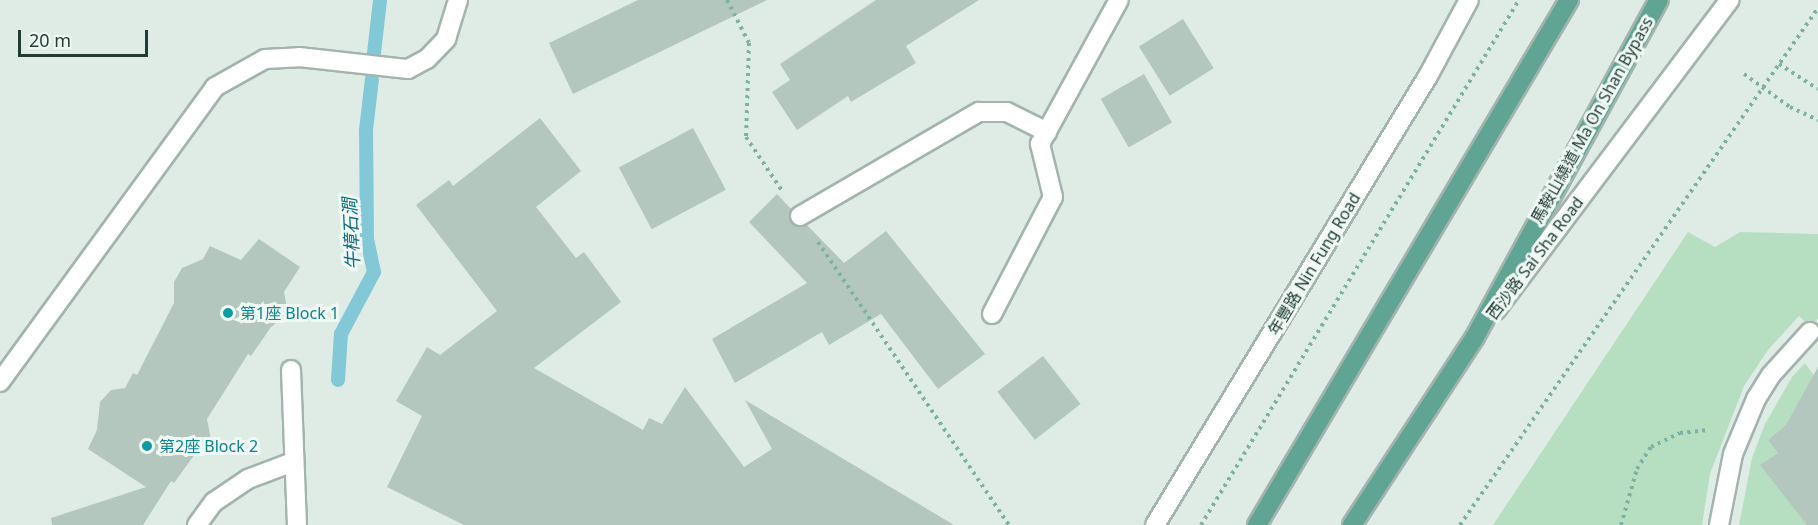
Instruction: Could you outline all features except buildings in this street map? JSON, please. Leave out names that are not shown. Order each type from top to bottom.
[{"type":"main road","points":[[1257,525],[1569,0]]},
{"type":"main road","name":"馬鞍山繞道 Ma On Shan Bypass","points":[[1475,337],[1659,0]]},
{"type":"main road","name":"西沙路 Sai Sha Road","points":[[1352,525],[1475,337]]},
{"type":"street","points":[[0,382],[215,87],[265,59],[299,57],[408,69],[427,59],[446,39],[458,0]]},
{"type":"street","points":[[992,314],[1053,197],[1040,144],[1119,0]]},
{"type":"street","name":"年豐路 Nin Fung Road","points":[[1155,525],[1428,76],[1468,0]]},
{"type":"street","name":"西沙路 Sai Sha Road","points":[[1475,337],[1730,0]]},
{"type":"street","points":[[800,216],[980,112],[1007,112],[1047,132]]},
{"type":"street","points":[[1719,525],[1725,484],[1740,438],[1771,375],[1810,332]]},
{"type":"street","points":[[291,370],[297,525]]},
{"type":"street","points":[[197,525],[214,502],[248,478],[293,462]]},
{"type":"path","points":[[727,0],[749,43],[746,137],[1009,525]]},
{"type":"path","points":[[1201,525],[1519,0]]},
{"type":"path","points":[[1460,525],[1818,8]]},
{"type":"path","points":[[1779,64],[1818,89]]},
{"type":"path","points":[[1744,74],[1808,119],[1818,120]]},
{"type":"path","points":[[1621,525],[1637,469],[1651,447],[1680,433],[1702,429],[1740,438]]},
{"type":"green space","points":[[1688,232],[1715,247],[1740,232],[1818,234],[1818,319],[1809,325],[1799,316],[1768,350],[1744,386],[1710,474],[1702,525],[1493,525]]},
{"type":"green space","points":[[1805,363],[1818,381],[1818,525],[1739,525],[1752,458],[1765,424],[1792,377]]},
{"type":"waterway","name":"牛樟石澗","points":[[374,53],[380,0]]},
{"type":"waterway","name":"牛樟石澗","points":[[338,380],[341,334],[374,272],[367,239],[366,130],[372,79]]},
{"type":"place","name":"第1座 Block 1","points":[[228,313]]},
{"type":"place","name":"第2座 Block 2","points":[[147,446]]}]
